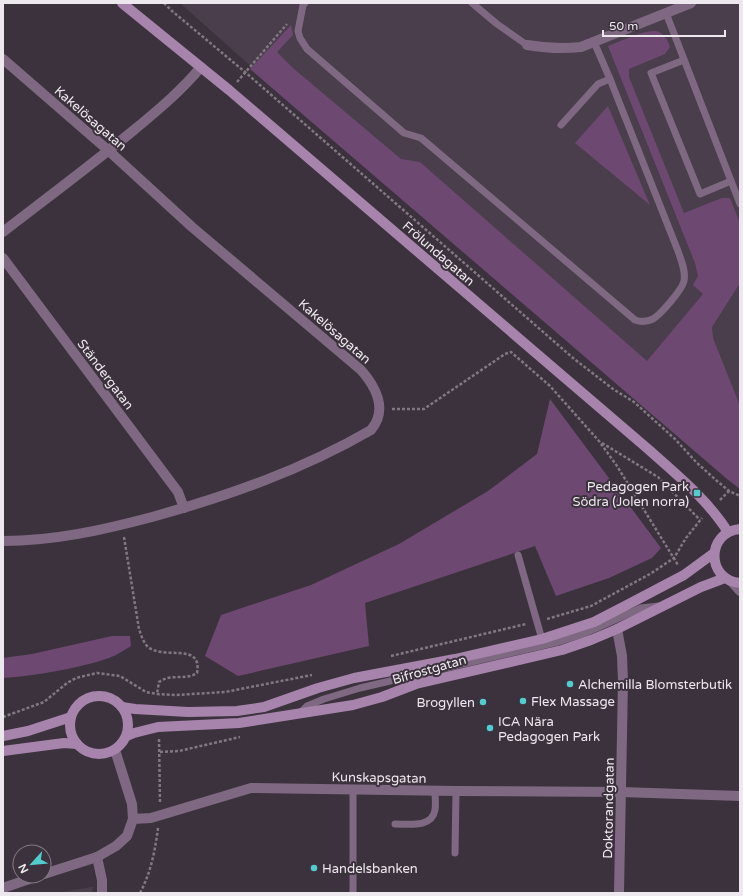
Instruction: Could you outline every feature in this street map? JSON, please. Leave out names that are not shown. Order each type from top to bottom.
[{"type":"main road","name":"Frölundagatan","points":[[123,3],[229,90],[648,449],[697,492],[711,508],[728,532]]},
{"type":"main road","points":[[728,532],[740,529]]},
{"type":"main road","name":"Bifrostgatan","points":[[127,736],[158,727],[239,723],[353,704],[382,697],[416,684],[544,646],[594,622],[684,575],[714,553],[718,541],[728,532]]},
{"type":"main road","points":[[714,553],[715,564],[720,573],[732,581]]},
{"type":"main road","name":"Bifrostgatan","points":[[71,717],[74,710],[80,703],[94,696],[110,698],[122,707],[135,709],[159,711],[237,711],[264,707],[318,688],[354,678],[455,659],[544,646],[584,642],[617,629],[701,586],[732,581]]},
{"type":"main road","points":[[3,736],[28,731],[71,717],[71,734],[77,744],[82,749],[95,754],[102,754],[115,750],[127,736],[128,721],[126,713],[122,707]]},
{"type":"main road","points":[[3,751],[64,743],[77,744]]},
{"type":"street","points":[[527,45],[544,48],[581,47],[691,3]]},
{"type":"street","name":"Kakelösagatan","points":[[3,59],[109,151],[192,227],[361,370],[370,379],[375,389],[380,409]]},
{"type":"street","points":[[3,232],[109,151],[187,84],[200,67]]},
{"type":"street","name":"Ständergatan","points":[[3,258],[178,492],[184,508]]},
{"type":"street","points":[[3,541],[61,537],[122,525],[184,508],[260,483],[316,458],[371,430],[377,423],[380,409]]},
{"type":"street","points":[[732,581],[740,591]]},
{"type":"street","name":"Doktorandgatan","points":[[617,629],[622,656],[623,681],[619,893]]},
{"type":"street","points":[[52,871],[97,857],[116,846],[127,836],[133,819],[132,804],[115,750]]},
{"type":"street","name":"Kunskapsgatan","points":[[133,819],[151,818],[251,788],[621,792],[740,796]]},
{"type":"street","points":[[97,857],[102,880],[102,893]]},
{"type":"street","points":[[3,888],[15,884]]},
{"type":"lane","points":[[472,3],[497,24],[527,45]]},
{"type":"lane","points":[[304,4],[298,31],[300,38],[307,49],[404,133],[421,138],[635,320],[642,322],[654,318],[682,287],[684,280],[684,268],[610,78],[594,42]]},
{"type":"lane","points":[[666,13],[740,204]]},
{"type":"lane","points":[[684,60],[651,73],[700,194],[731,181]]},
{"type":"lane","points":[[561,125],[598,84],[610,78]]},
{"type":"lane","points":[[518,555],[544,646],[583,634],[641,608],[661,606]]},
{"type":"lane","points":[[353,789],[353,893]]},
{"type":"lane","points":[[395,824],[424,824],[431,819],[435,811],[436,791]]},
{"type":"lane","points":[[455,852],[456,791]]},
{"type":"path","points":[[164,3],[573,358],[613,389],[634,402],[676,439],[697,463],[729,491],[740,496]]},
{"type":"path","points":[[229,90],[304,4]]},
{"type":"path","points":[[380,409],[424,409],[505,354],[511,352],[550,386],[599,442],[617,466],[674,558]]},
{"type":"path","points":[[599,442],[658,478],[700,520]]},
{"type":"path","points":[[386,657],[538,621],[591,606],[650,574],[674,558],[686,538],[700,520],[729,491]]},
{"type":"path","points":[[122,525],[139,629],[142,639],[148,647],[159,652],[190,654],[197,660],[197,673],[191,677],[168,677],[159,682],[157,694],[159,711]]},
{"type":"path","points":[[3,717],[44,702],[67,683],[76,678],[97,673],[120,676],[146,692],[176,695],[225,692],[316,674]]},
{"type":"path","points":[[140,893],[146,882],[154,855],[160,815],[160,752],[158,727]]},
{"type":"shaded area","points":[[180,3],[740,3],[740,444],[397,187],[246,62]]},
{"type":"shaded area","points":[[291,25],[293,35],[277,52],[293,68],[401,159],[420,162],[647,361],[703,294],[693,285],[698,276],[695,263],[608,46],[649,32],[655,31],[663,35],[670,47],[665,54],[629,69],[629,77],[684,213],[722,198],[730,198],[740,223],[740,283],[712,327],[713,338],[740,406],[740,489],[250,69]]},
{"type":"shaded area","points":[[608,106],[650,205],[575,143]]},
{"type":"shaded area","points":[[550,399],[661,548],[652,558],[609,578],[556,596],[535,546],[365,603],[369,646],[238,676],[205,656],[221,615],[311,585],[399,544],[488,491],[537,454]]},
{"type":"shaded area","points":[[112,636],[130,636],[131,646],[112,657],[85,665],[43,673],[3,678],[3,658],[32,654]]},
{"type":"shaded area","points":[[92,887],[92,893],[56,893]]},
{"type":"place","name":"Pedagogen Park Södra (Jolen norra)","points":[[697,493]]},
{"type":"place","name":"Alchemilla Blomsterbutik","points":[[570,684]]},
{"type":"place","name":"Flex Massage","points":[[523,701]]},
{"type":"place","name":"Brogyllen","points":[[483,702]]},
{"type":"place","name":"ICA Nära Pedagogen Park","points":[[490,728]]},
{"type":"place","name":"Handelsbanken","points":[[314,868]]}]
